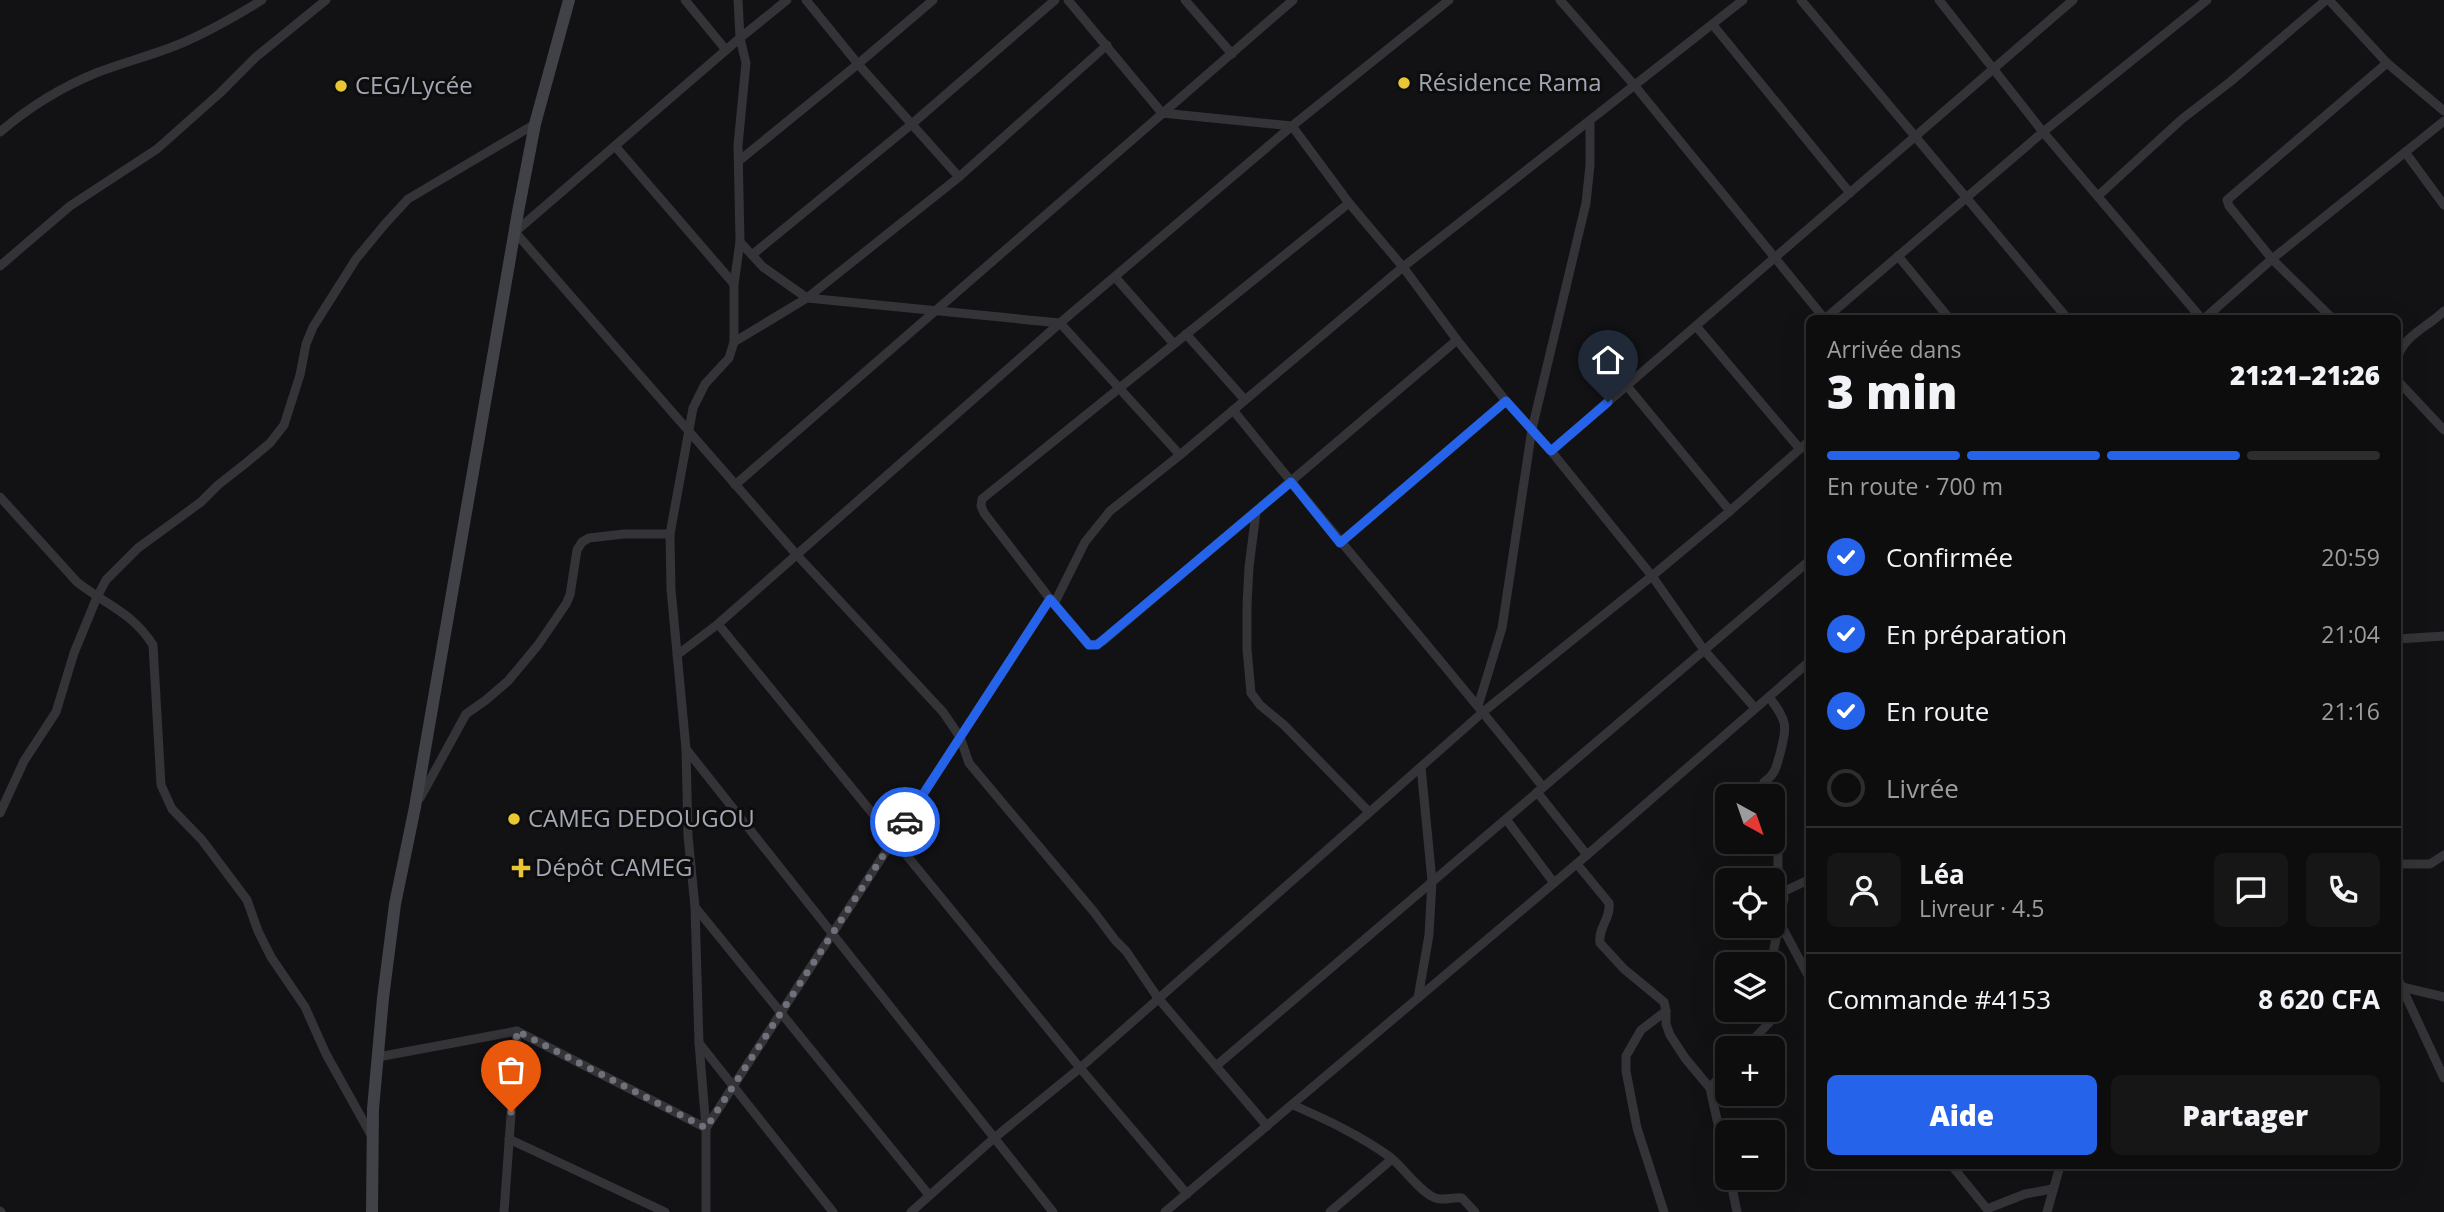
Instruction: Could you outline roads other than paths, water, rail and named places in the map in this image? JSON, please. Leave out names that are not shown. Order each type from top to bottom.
[{"type":"main road","points":[[371,1212],[373,1109],[395,904],[415,807],[535,124],[569,0]]},
{"type":"street","points":[[0,132],[18,117],[55,94],[94,74],[181,44],[214,29],[262,0]]},
{"type":"street","points":[[0,266],[70,206],[157,149],[256,57],[326,0]]},
{"type":"street","points":[[685,0],[726,50]]},
{"type":"street","points":[[706,1212],[706,1128],[699,1043],[695,907],[688,836],[686,748],[671,579],[670,534],[687,429],[693,408],[701,391],[729,358],[734,342],[734,284],[740,242],[739,133],[746,63],[740,38],[738,0]]},
{"type":"street","points":[[787,0],[515,232],[796,554],[943,712],[960,737],[970,763],[1126,951],[1158,998],[1267,1126]]},
{"type":"street","points":[[806,0],[858,64],[960,177]]},
{"type":"street","points":[[740,160],[933,0]]},
{"type":"street","points":[[752,254],[913,123],[1055,0]]},
{"type":"street","points":[[1069,0],[1162,113],[1292,126],[1457,340],[1551,451],[1652,576],[1704,650],[1755,708]]},
{"type":"street","points":[[1185,0],[1232,54]]},
{"type":"street","points":[[735,485],[1293,0]]},
{"type":"street","points":[[677,654],[718,624],[1060,323],[1292,126],[1449,0]]},
{"type":"street","points":[[1560,0],[1635,86],[1822,315]]},
{"type":"street","points":[[706,1128],[960,737],[1052,602],[1085,542],[1110,511],[1403,267],[1743,0]]},
{"type":"street","points":[[1801,0],[2064,315]]},
{"type":"street","points":[[1939,0],[2043,132],[2200,315]]},
{"type":"street","points":[[1945,9],[1952,0]]},
{"type":"street","points":[[1551,451],[2073,0]]},
{"type":"street","points":[[1829,315],[2043,132],[2207,0]]},
{"type":"street","points":[[2099,195],[2182,119],[2328,0],[2386,63],[2444,111]]},
{"type":"street","points":[[1713,25],[1850,193]]},
{"type":"street","points":[[734,342],[807,298],[960,177],[1107,45]]},
{"type":"street","points":[[2329,315],[2272,259],[2227,200],[2386,63]]},
{"type":"street","points":[[1480,709],[1502,628],[1532,429],[1586,203],[1590,165],[1590,121]]},
{"type":"street","points":[[2207,315],[2444,121]]},
{"type":"street","points":[[0,813],[24,761],[56,712],[74,653],[106,580],[125,559],[201,502],[270,443],[284,425],[313,327],[356,259],[408,199],[535,124]]},
{"type":"street","points":[[615,146],[734,284]]},
{"type":"street","points":[[2405,152],[2444,205]]},
{"type":"street","points":[[1349,203],[982,499],[984,513],[1052,602],[1089,645],[1097,645],[1457,340]]},
{"type":"street","points":[[740,242],[763,267],[807,298],[1060,323],[1180,455]]},
{"type":"street","points":[[1898,256],[1947,315]]},
{"type":"street","points":[[1115,277],[1174,344]]},
{"type":"street","points":[[2401,352],[2411,337],[2444,311]]},
{"type":"street","points":[[1696,326],[1800,449]]},
{"type":"street","points":[[1186,334],[1245,400]]},
{"type":"street","points":[[2401,384],[2444,430]]},
{"type":"street","points":[[1627,386],[1730,511]]},
{"type":"street","points":[[1340,543],[1506,401]]},
{"type":"street","points":[[1233,410],[1340,543],[1480,709],[1587,855]]},
{"type":"street","points":[[911,1212],[993,1139],[1080,1068],[1421,767],[1480,709],[1652,576],[1806,444]]},
{"type":"street","points":[[0,497],[77,582],[142,628],[153,645],[161,785],[165,797],[172,809],[202,840],[247,900],[271,957],[305,1007],[326,1054],[370,1130],[371,1212]]},
{"type":"street","points":[[1256,512],[1247,605],[1251,693],[1369,812]]},
{"type":"street","points":[[415,807],[466,714],[508,681],[538,645],[566,604],[570,595],[577,550],[582,542],[589,538],[624,534],[670,534]]},
{"type":"street","points":[[1216,1066],[1806,562]]},
{"type":"street","points":[[718,624],[1080,1068],[1187,1194]]},
{"type":"street","points":[[2401,639],[2444,636]]},
{"type":"street","points":[[1165,1212],[1555,883],[1806,665]]},
{"type":"street","points":[[1764,784],[1777,769],[1785,739],[1785,723],[1769,697]]},
{"type":"street","points":[[686,748],[1048,1210]]},
{"type":"street","points":[[1418,998],[1429,935],[1432,881],[1421,767]]},
{"type":"street","points":[[1506,819],[1555,883]]},
{"type":"street","points":[[2401,864],[2430,864],[2444,855]]},
{"type":"street","points":[[1577,864],[1609,904],[1610,910],[1600,932],[1600,943],[1624,969],[1664,1002],[1670,1035],[1710,1088],[1717,1120]]},
{"type":"street","points":[[1785,891],[1806,881]]},
{"type":"street","points":[[695,907],[929,1195]]},
{"type":"street","points":[[1785,932],[1806,972]]},
{"type":"street","points":[[2401,983],[2444,997]]},
{"type":"street","points":[[2401,985],[2444,1078]]},
{"type":"street","points":[[1664,1212],[1637,1128],[1626,1071],[1626,1056],[1641,1030],[1666,1011]]},
{"type":"street","points":[[1757,1036],[1769,1022]]},
{"type":"street","points":[[504,1212],[517,1031]]},
{"type":"street","points":[[378,1057],[517,1031],[706,1128]]},
{"type":"street","points":[[699,1043],[833,1212]]},
{"type":"street","points":[[1710,1088],[1715,1082]]},
{"type":"street","points":[[1293,1105],[1342,1126],[1392,1159],[1431,1196],[1441,1200],[1462,1198],[1475,1212]]},
{"type":"street","points":[[509,1139],[666,1212]]},
{"type":"street","points":[[1330,1212],[1392,1159]]},
{"type":"street","points":[[1954,1169],[1986,1211],[2025,1194],[2052,1189]]},
{"type":"street","points":[[2047,1212],[2059,1169]]},
{"type":"street","points":[[1732,1190],[1737,1212]]},
{"type":"place","name":"Résidence Rama","points":[[1404,83]]},
{"type":"place","name":"CEG/Lycée","points":[[341,86]]},
{"type":"place","name":"CAMEG DEDOUGOU","points":[[514,819]]},
{"type":"place","name":"Dépôt CAMEG","points":[[521,868]]}]
